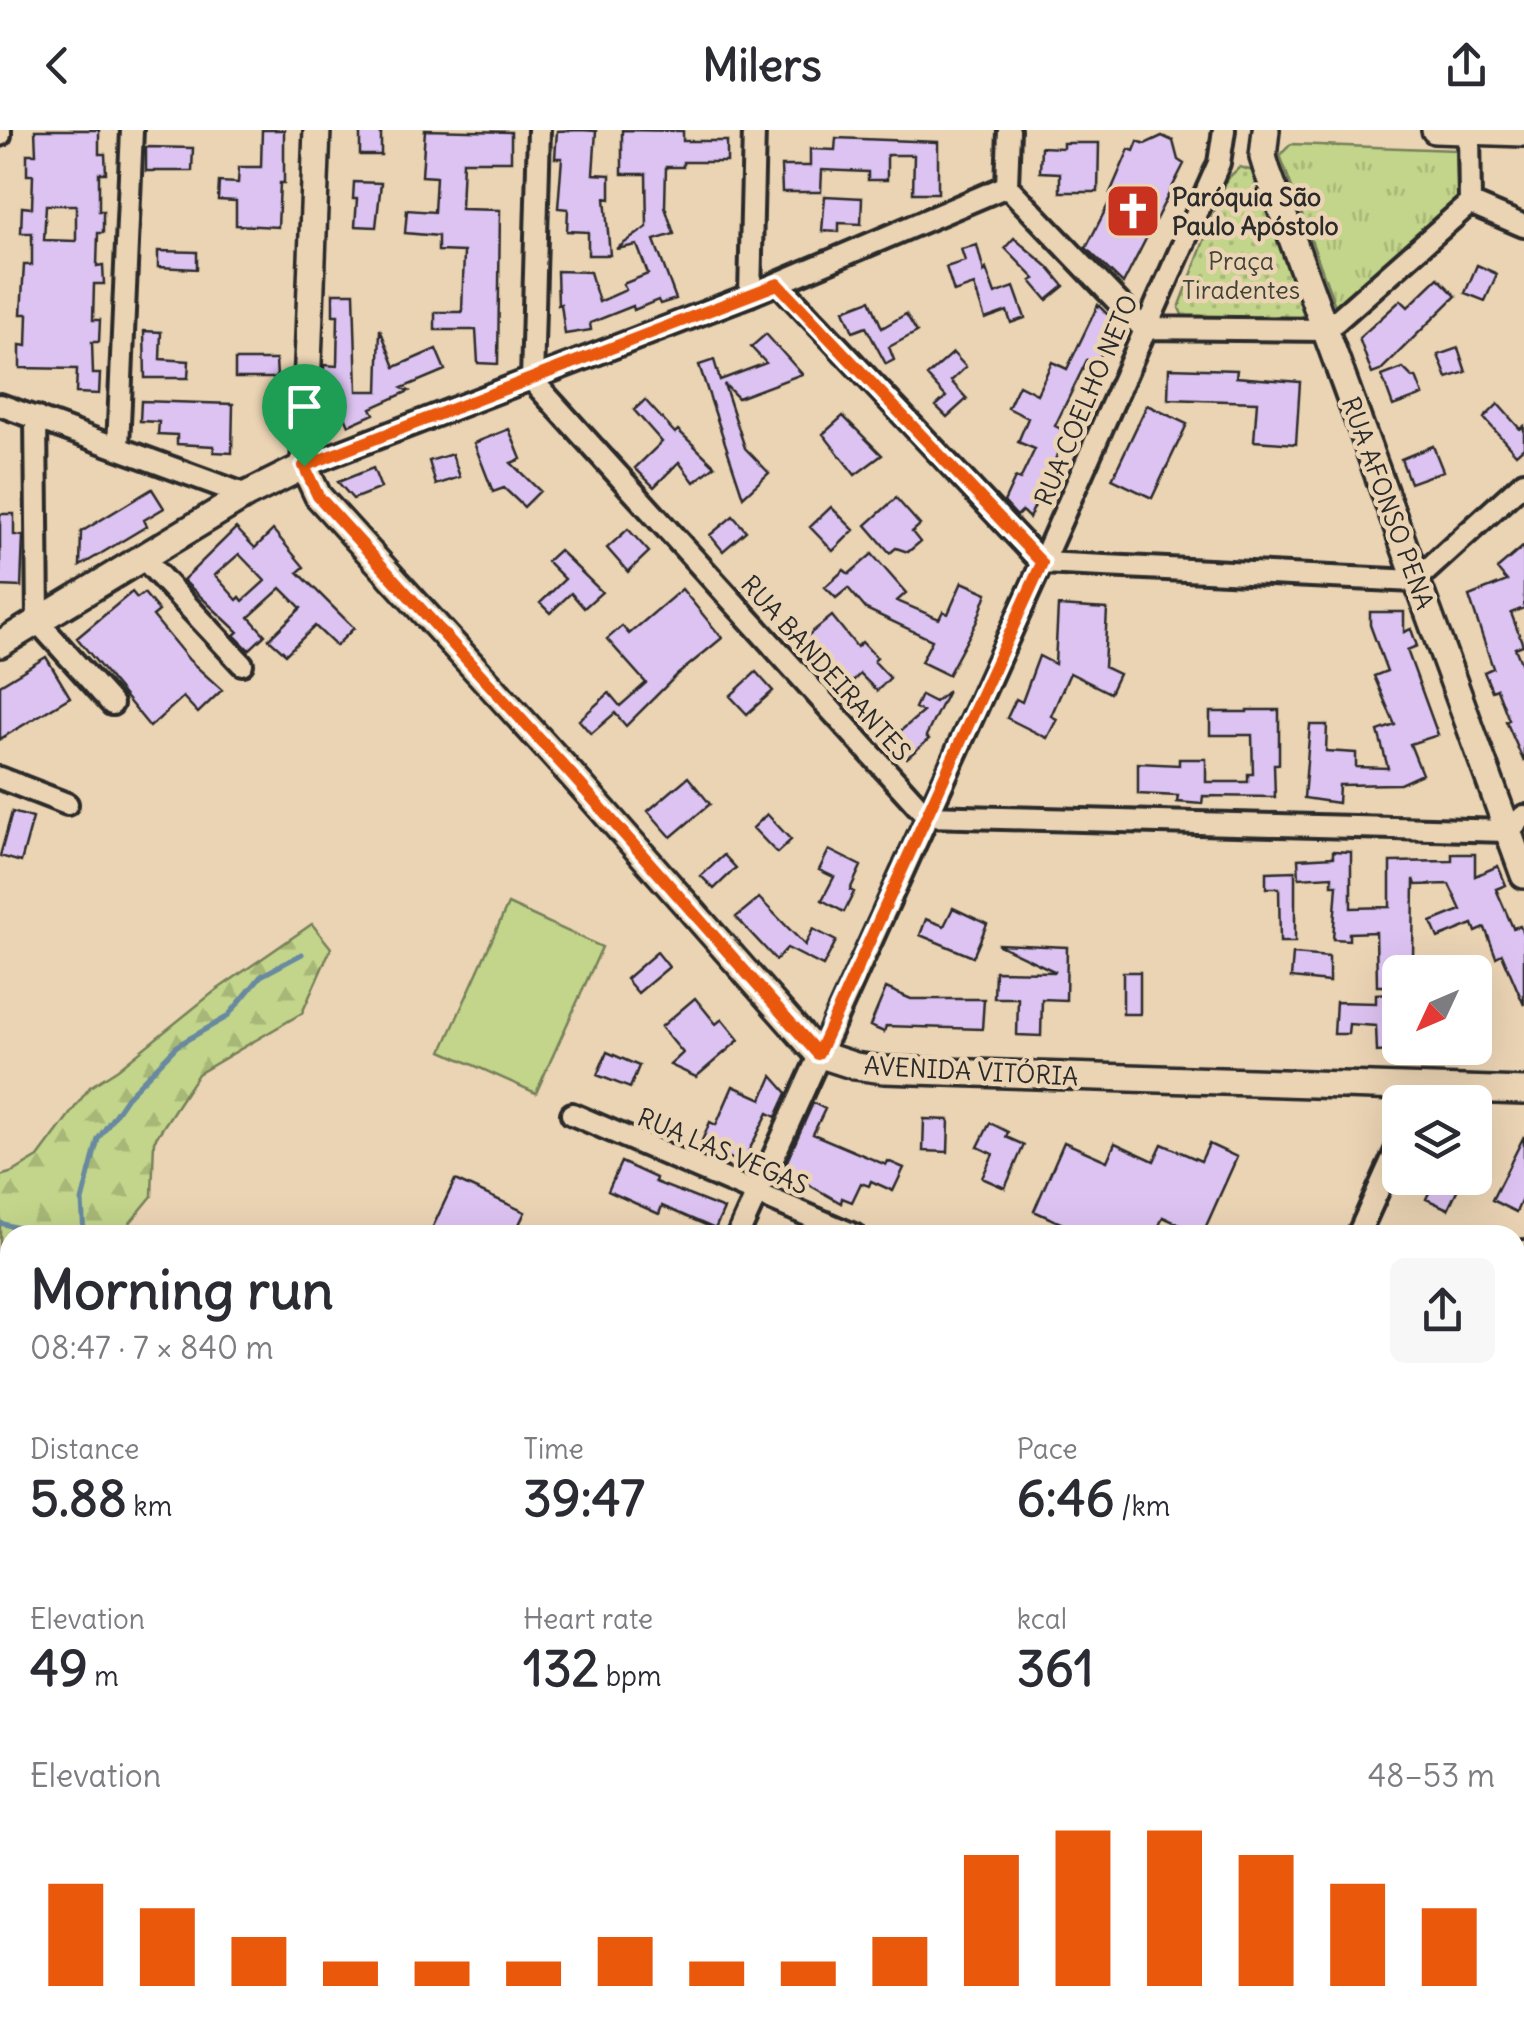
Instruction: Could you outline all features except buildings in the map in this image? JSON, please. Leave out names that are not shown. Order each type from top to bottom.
[{"type":"street","points":[[118,447],[132,130]]},
{"type":"street","points":[[316,130],[304,466],[318,496],[818,1054]]},
{"type":"street","points":[[532,380],[539,130]]},
{"type":"street","points":[[750,295],[754,130]]},
{"type":"street","points":[[1009,130],[1007,186],[1144,328],[1326,330],[1470,203],[1469,131]]},
{"type":"street","name":"RUA COELHO NETO","points":[[742,1225],[1219,163],[1224,130]]},
{"type":"street","name":"RUA AFONSO PENA","points":[[1266,130],[1263,157],[1415,581],[1516,824],[1524,874]]},
{"type":"street","points":[[1434,130],[1524,133]]},
{"type":"street","points":[[0,644],[246,495],[304,466],[778,284],[1007,186]]},
{"type":"street","points":[[1470,203],[1524,226]]},
{"type":"street","points":[[778,284],[1042,563],[1415,581],[1524,482]]},
{"type":"street","name":"RUA BANDEIRANTES","points":[[532,380],[926,816]]},
{"type":"street","points":[[0,405],[246,495]]},
{"type":"street","points":[[36,417],[38,622],[112,704]]},
{"type":"street","points":[[143,558],[242,664]]},
{"type":"street","points":[[0,778],[67,804]]},
{"type":"street","points":[[926,816],[1516,824]]},
{"type":"street","name":"AVENIDA VITÓRIA","points":[[818,1054],[884,1070],[1382,1093]]},
{"type":"street","name":"AVENIDA VITÓRIA","points":[[1492,1092],[1524,1090]]},
{"type":"street","name":"RUA LAS VEGAS","points":[[572,1114],[832,1225]]},
{"type":"street","points":[[1363,1225],[1382,1182]]},
{"type":"green space","points":[[1291,144],[1456,150],[1458,202],[1339,307],[1334,303],[1280,155]]},
{"type":"green space","name":"Praça Tiradentes","points":[[1240,167],[1253,171],[1257,179],[1306,309],[1299,322],[1185,321],[1179,308],[1227,179]]},
{"type":"green space","points":[[508,904],[602,947],[536,1093],[442,1051]]},
{"type":"green space","points":[[312,924],[331,948],[302,1013],[198,1074],[154,1141],[152,1196],[128,1225],[0,1225],[0,1176],[38,1157],[90,1087],[215,991]]},
{"type":"waterway","points":[[83,1225],[82,1201],[98,1139],[127,1097],[178,1045],[227,1017],[261,976],[302,954]]},
{"type":"waterway","points":[[0,1223],[7,1225]]},
{"type":"place","name":"Paróquia São Paulo Apóstolo","points":[[1133,211]]},
{"type":"route","points":[[778,284],[1042,563],[818,1054],[318,496],[304,466],[778,284]]}]
